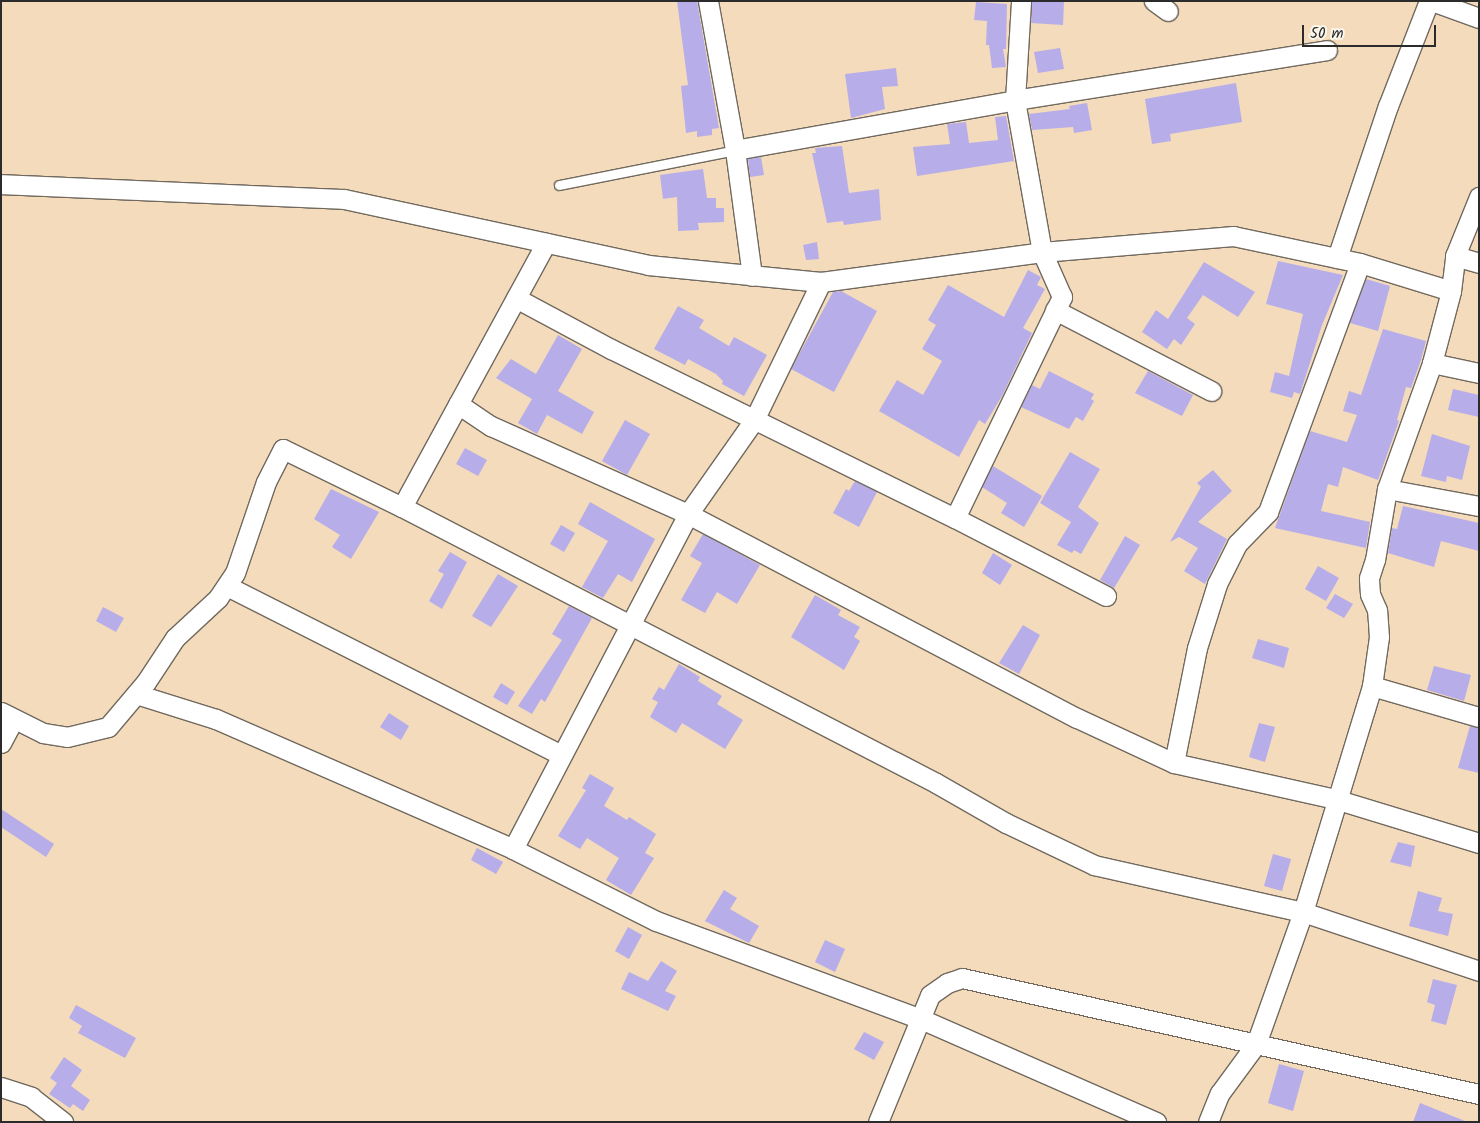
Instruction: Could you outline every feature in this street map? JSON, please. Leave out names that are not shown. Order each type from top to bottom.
[{"type":"street","points":[[708,1],[735,150],[752,276]]},
{"type":"street","points":[[955,518],[1062,297],[1042,252],[1015,100],[1021,1]]},
{"type":"street","points":[[1337,258],[1388,106],[1431,1],[1479,18]]},
{"type":"street","points":[[735,150],[1015,100],[1328,50]]},
{"type":"street","points":[[1,184],[344,199],[648,265],[821,282],[1042,252],[1233,236],[1360,263],[1451,291]]},
{"type":"street","points":[[1208,1122],[1220,1093],[1256,1044],[1303,912],[1335,799],[1372,686],[1379,637],[1378,610],[1370,594],[1369,578],[1375,560],[1387,489],[1432,363],[1451,291],[1455,256],[1479,197]]},
{"type":"street","points":[[402,507],[546,243]]},
{"type":"street","points":[[1455,256],[1479,263]]},
{"type":"street","points":[[1174,763],[1197,648],[1216,584],[1237,544],[1268,512],[1360,263]]},
{"type":"street","points":[[513,849],[688,514],[754,420],[821,282]]},
{"type":"street","points":[[516,298],[754,420],[955,518],[1106,596]]},
{"type":"street","points":[[1056,310],[1211,391]]},
{"type":"street","points":[[1432,363],[1479,373]]},
{"type":"street","points":[[458,404],[491,426],[688,514],[1077,718],[1174,763],[1335,799],[1479,843]]},
{"type":"street","points":[[1,743],[7,715],[43,733],[67,738],[108,726],[136,694],[175,638],[218,598],[227,586],[235,573],[266,482],[283,449],[402,507],[630,624],[1006,822],[1094,865],[1303,912],[1479,972]]},
{"type":"street","points":[[1387,489],[1479,506]]},
{"type":"street","points":[[227,586],[562,755]]},
{"type":"street","points":[[1372,686],[1479,717]]},
{"type":"street","points":[[136,694],[216,719],[513,849],[656,921],[920,1019],[1156,1122]]},
{"type":"street","points":[[878,1122],[930,995],[947,983],[962,978],[1479,1094]]},
{"type":"street","points":[[1,1087],[31,1097],[63,1122]]},
{"type":"lane","points":[[559,185],[735,150]]},
{"type":"building","points":[[677,1],[697,1],[719,128],[712,129],[712,135],[697,137],[697,131],[686,133],[681,86],[688,85]]},
{"type":"building","points":[[1032,1],[1064,1],[1063,25],[1031,23]]},
{"type":"building","points":[[976,2],[1007,4],[1006,49],[1003,49],[1006,67],[992,68],[989,45],[986,45],[987,21],[974,20]]},
{"type":"building","points":[[1060,48],[1064,69],[1038,73],[1034,52]]},
{"type":"building","points":[[896,68],[898,86],[882,87],[885,109],[851,118],[845,74]]},
{"type":"building","points":[[1236,83],[1242,122],[1170,134],[1171,141],[1152,144],[1145,99]]},
{"type":"building","points":[[1087,103],[1092,130],[1074,133],[1073,127],[1032,130],[1029,114],[1070,109],[1069,106]]},
{"type":"building","points":[[1006,116],[1014,161],[917,176],[913,147],[950,144],[947,124],[966,122],[969,143],[998,140],[995,117]]},
{"type":"building","points":[[842,146],[849,193],[879,189],[881,220],[844,225],[843,221],[827,223],[812,153],[816,153],[815,148]]},
{"type":"building","points":[[761,157],[764,175],[750,177],[748,159]]},
{"type":"building","points":[[703,169],[707,198],[716,198],[716,208],[724,208],[724,222],[698,223],[699,230],[678,231],[677,197],[663,199],[660,175]]},
{"type":"building","points":[[817,242],[819,259],[806,260],[803,245]]},
{"type":"building","points":[[1278,261],[1343,275],[1322,325],[1300,394],[1294,392],[1292,398],[1270,392],[1275,372],[1289,376],[1303,314],[1266,304]]},
{"type":"building","points":[[1204,262],[1255,292],[1238,317],[1203,295],[1187,318],[1195,324],[1181,345],[1174,339],[1167,349],[1142,332],[1156,310],[1168,319]]},
{"type":"building","points":[[1028,270],[1041,277],[1037,285],[1045,289],[1023,328],[1032,333],[1002,396],[985,424],[979,420],[959,457],[879,411],[897,380],[923,395],[942,361],[922,349],[936,325],[928,320],[948,285],[1004,317]]},
{"type":"building","points":[[1366,279],[1390,286],[1378,331],[1350,323]]},
{"type":"building","points":[[841,291],[877,311],[834,392],[791,369],[833,292]]},
{"type":"building","points":[[678,306],[704,320],[699,328],[729,346],[734,337],[767,355],[744,396],[722,384],[723,381],[716,374],[688,359],[685,365],[654,349]]},
{"type":"building","points":[[1383,329],[1426,341],[1421,360],[1411,388],[1406,387],[1397,420],[1399,421],[1378,480],[1343,467],[1338,487],[1328,484],[1321,511],[1370,522],[1366,548],[1275,528],[1310,431],[1347,442],[1357,415],[1343,411],[1349,391],[1361,395]]},
{"type":"building","points":[[558,335],[582,349],[558,391],[594,412],[582,434],[547,415],[537,434],[518,423],[532,399],[496,378],[511,359],[536,374]]},
{"type":"building","points":[[1049,371],[1094,394],[1091,399],[1094,401],[1083,421],[1076,417],[1069,429],[1021,407],[1032,385],[1040,389]]},
{"type":"building","points":[[1148,371],[1193,395],[1182,416],[1135,393]]},
{"type":"building","points":[[1453,389],[1479,395],[1479,417],[1448,410]]},
{"type":"building","points":[[625,420],[650,434],[627,475],[602,461]]},
{"type":"building","points":[[1432,434],[1470,446],[1462,480],[1447,476],[1446,482],[1421,476]]},
{"type":"building","points":[[465,448],[487,460],[478,476],[456,464]]},
{"type":"building","points":[[1070,452],[1100,469],[1078,507],[1099,523],[1081,554],[1074,550],[1072,553],[1057,545],[1071,522],[1040,503]]},
{"type":"building","points":[[993,466],[1042,496],[1024,527],[1001,513],[1007,503],[982,487]]},
{"type":"building","points":[[1213,470],[1232,491],[1198,522],[1227,539],[1205,584],[1184,571],[1198,548],[1179,537],[1170,542],[1201,487],[1197,483]]},
{"type":"building","points":[[855,481],[877,492],[859,527],[833,513],[846,489],[849,491]]},
{"type":"building","points":[[331,489],[379,512],[351,559],[332,547],[340,535],[314,519]]},
{"type":"building","points":[[590,502],[655,539],[632,582],[618,574],[603,598],[582,587],[608,541],[578,524]]},
{"type":"building","points":[[1403,506],[1479,523],[1479,551],[1441,541],[1434,567],[1388,553],[1392,528],[1397,529]]},
{"type":"building","points":[[561,525],[575,533],[564,552],[550,544]]},
{"type":"building","points":[[703,534],[760,565],[737,604],[717,592],[705,613],[681,600],[702,563],[690,556]]},
{"type":"building","points":[[1125,536],[1140,545],[1114,588],[1100,580]]},
{"type":"building","points":[[450,552],[467,562],[442,609],[429,601],[444,574],[438,571]]},
{"type":"building","points":[[993,553],[1012,565],[1000,585],[982,573]]},
{"type":"building","points":[[1318,566],[1339,578],[1326,601],[1305,589]]},
{"type":"building","points":[[498,574],[518,586],[491,627],[472,616]]},
{"type":"building","points":[[1335,594],[1353,604],[1344,618],[1326,608]]},
{"type":"building","points":[[815,595],[841,610],[838,615],[860,627],[854,637],[860,641],[844,670],[791,637]]},
{"type":"building","points":[[569,606],[592,618],[545,702],[541,699],[532,714],[518,706],[562,640],[552,634]]},
{"type":"building","points":[[103,607],[124,618],[116,632],[96,621]]},
{"type":"building","points":[[1023,625],[1040,635],[1019,674],[999,663]]},
{"type":"building","points":[[1258,639],[1289,648],[1284,668],[1252,658]]},
{"type":"building","points":[[679,664],[700,677],[698,681],[722,696],[717,704],[743,720],[725,749],[682,723],[676,733],[650,717],[658,702],[652,699],[659,687],[664,690]]},
{"type":"building","points":[[1434,666],[1471,675],[1464,701],[1427,690]]},
{"type":"building","points":[[501,683],[515,692],[507,705],[493,697]]},
{"type":"building","points":[[389,713],[409,726],[401,740],[380,727]]},
{"type":"building","points":[[1259,723],[1275,727],[1265,762],[1249,757]]},
{"type":"building","points":[[1470,726],[1479,728],[1479,773],[1458,768]]},
{"type":"building","points":[[590,774],[614,788],[604,806],[627,820],[629,817],[656,834],[645,853],[654,858],[631,895],[606,880],[619,858],[587,838],[580,849],[558,836],[586,790],[582,788]]},
{"type":"building","points":[[1,809],[54,844],[46,857],[1,827]]},
{"type":"building","points":[[1398,842],[1415,846],[1411,867],[1390,862]]},
{"type":"building","points":[[477,848],[503,862],[496,874],[471,860]]},
{"type":"building","points":[[1273,854],[1291,859],[1282,891],[1264,886]]},
{"type":"building","points":[[724,890],[737,898],[730,909],[759,926],[749,943],[705,921]]},
{"type":"building","points":[[1418,891],[1442,898],[1438,911],[1453,914],[1448,936],[1409,926]]},
{"type":"building","points":[[628,927],[642,935],[629,959],[615,951]]},
{"type":"building","points":[[825,940],[845,949],[835,972],[815,962]]},
{"type":"building","points":[[661,961],[677,971],[665,991],[676,996],[668,1011],[621,989],[629,972],[648,981]]},
{"type":"building","points":[[1433,979],[1457,985],[1446,1025],[1431,1021],[1435,1005],[1427,1002]]},
{"type":"building","points":[[76,1005],[136,1038],[125,1058],[78,1033],[82,1026],[69,1018]]},
{"type":"building","points":[[864,1032],[884,1042],[874,1060],[854,1049]]},
{"type":"building","points":[[64,1057],[82,1070],[71,1086],[90,1100],[83,1111],[73,1104],[70,1108],[49,1094],[57,1083],[50,1078]]},
{"type":"building","points":[[1279,1064],[1304,1071],[1293,1111],[1268,1103]]},
{"type":"building","points":[[1420,1103],[1465,1121],[1465,1122],[1413,1122]]}]
